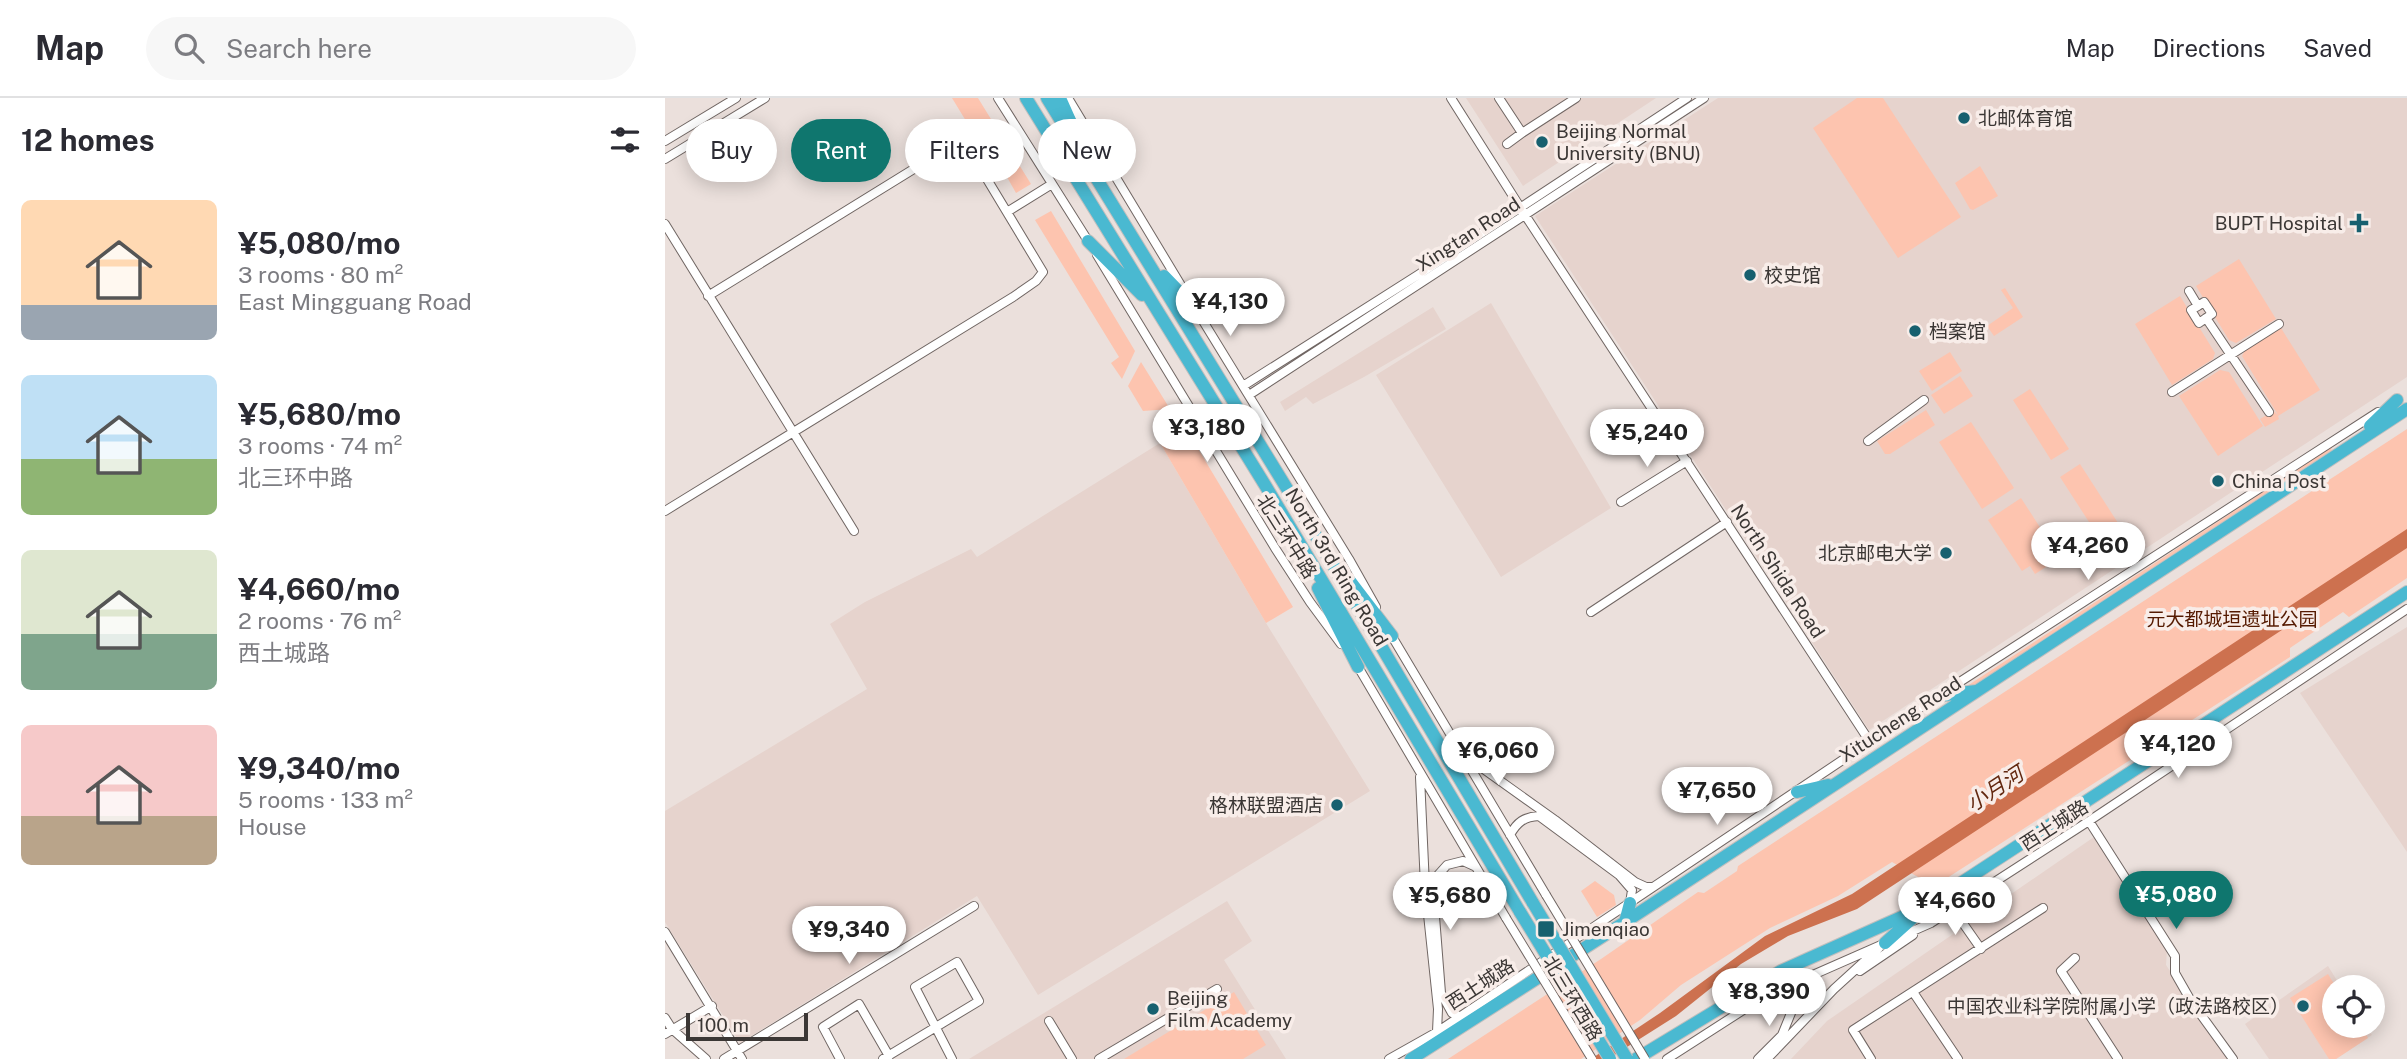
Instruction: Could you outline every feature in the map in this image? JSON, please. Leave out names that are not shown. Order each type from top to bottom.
[{"type":"highway","name":"North 3rd Ring Road","points":[[1026,98],[1265,485],[1609,1059]]},
{"type":"highway","name":"North 3rd Ring Road","points":[[1047,98],[1060,119]]},
{"type":"highway","points":[[1059,98],[1069,119]]},
{"type":"highway","name":"North 3rd Ring Road","points":[[1100,182],[1313,531],[1627,1059]]},
{"type":"highway","points":[[1088,240],[1157,310]]},
{"type":"highway","points":[[1147,258],[1193,306]]},
{"type":"highway","name":"Xitucheng Road","points":[[1411,1059],[1625,922],[2297,480],[2404,401]]},
{"type":"highway","points":[[1265,485],[1358,667]]},
{"type":"highway","points":[[1313,531],[1392,636]]},
{"type":"highway","points":[[1636,1059],[1781,971],[1924,907],[2407,594]]},
{"type":"highway","points":[[1938,696],[1980,690]]},
{"type":"highway","points":[[1797,792],[1836,783]]},
{"type":"highway","points":[[1625,922],[1630,903]]},
{"type":"highway","points":[[1885,943],[1924,907]]},
{"type":"highway","points":[[1744,992],[1765,996]]},
{"type":"highway","points":[[1459,1016],[1490,1010]]},
{"type":"highway","points":[[1426,1049],[1437,1032]]},
{"type":"street","points":[[701,119],[736,98]]},
{"type":"street","points":[[731,119],[765,98]]},
{"type":"street","name":"北三环中路","points":[[998,98],[1088,240],[1282,559],[1358,667],[1506,918]]},
{"type":"street","points":[[1068,98],[1349,559],[1510,835],[1523,819],[1539,816],[1619,875],[1632,890],[1630,903]]},
{"type":"street","name":"North Shida Road","points":[[1451,98],[1522,211],[1870,741]]},
{"type":"street","points":[[1499,98],[1522,133]]},
{"type":"street","points":[[1507,144],[1576,98]]},
{"type":"street","name":"Xingtan Road","points":[[1249,395],[1687,98]]},
{"type":"street","name":"Xingtan Road","points":[[1243,386],[1704,98]]},
{"type":"street","points":[[665,141],[686,128]]},
{"type":"street","points":[[665,511],[1013,297],[1041,276],[1042,269],[967,146],[962,145],[938,154],[708,296]]},
{"type":"street","points":[[665,159],[686,146]]},
{"type":"street","points":[[1007,212],[1052,184]]},
{"type":"street","points":[[665,224],[854,531]]},
{"type":"street","points":[[2189,291],[2198,306],[2204,302],[2212,314],[2206,318],[2269,412]]},
{"type":"street","points":[[2172,392],[2279,324]]},
{"type":"street","points":[[1868,441],[1899,423],[1902,415],[1924,400]]},
{"type":"street","name":"Xitucheng Road","points":[[1797,792],[1938,696],[2404,401]]},
{"type":"street","points":[[1621,502],[1687,461]]},
{"type":"street","points":[[1591,612],[1727,522]]},
{"type":"street","name":"西土城路","points":[[1667,1059],[1765,996],[1931,923],[2407,609]]},
{"type":"street","points":[[1460,752],[1635,882],[1653,887]]},
{"type":"street","points":[[1420,774],[1425,886],[1437,1032]]},
{"type":"street","name":"西土城路","points":[[1389,1059],[1437,1032],[1797,792]]},
{"type":"street","points":[[2089,821],[2175,956],[2175,973],[2191,1001],[2233,1059]]},
{"type":"street","name":"北三环西路","points":[[1510,835],[1645,1059]]},
{"type":"street","points":[[1459,1016],[1452,1013],[1441,993],[1433,891],[1438,875],[1447,865],[1463,861],[1476,867]]},
{"type":"street","points":[[725,1059],[741,1055],[974,906]]},
{"type":"street","points":[[1871,1059],[1853,1030],[2043,908]]},
{"type":"street","points":[[1953,909],[1981,949]]},
{"type":"street","name":"北三环西路","points":[[1506,918],[1592,1059]]},
{"type":"street","points":[[1834,989],[1931,923]]},
{"type":"street","points":[[665,932],[741,1055]]},
{"type":"street","points":[[1767,1059],[1834,989],[1885,943]]},
{"type":"street","points":[[2075,958],[2061,971],[2118,1059]]},
{"type":"street","points":[[840,1059],[823,1027],[859,1004],[886,1057],[934,1028],[979,1001],[957,962],[915,987],[934,1028],[952,1059]]},
{"type":"street","points":[[1099,1059],[1217,989]]},
{"type":"street","points":[[1913,992],[1958,1059]]},
{"type":"street","points":[[1758,1059],[1782,1035],[1791,1013],[1787,1005],[1779,999],[1765,996]]},
{"type":"street","points":[[669,1032],[712,1006]]},
{"type":"street","points":[[665,1017],[669,1032],[706,1059]]},
{"type":"street","points":[[1049,1021],[1072,1059]]},
{"type":"shaded area","name":"Beijing Normal University (BNU)","points":[[1466,98],[1656,98],[1523,186]]},
{"type":"shaded area","name":"北京邮电大学","points":[[1718,98],[2407,98],[2407,377],[1869,730],[1535,216]]},
{"type":"shaded area","points":[[1491,303],[1611,508],[1501,577],[1376,375]]},
{"type":"shaded area","points":[[1433,307],[1446,329],[1313,404],[1306,397],[1285,411],[1280,402]]},
{"type":"shaded area","points":[[1160,443],[1266,623],[1370,791],[1038,995],[977,896],[740,1043],[665,922],[665,811],[867,689],[830,624],[865,602],[971,549],[977,557]]},
{"type":"shaded area","points":[[2407,529],[2407,548],[1857,909],[1788,936],[1741,964],[1676,1016],[1608,1059],[1591,1059],[1660,1013],[1765,936],[1852,894]]},
{"type":"shaded area","points":[[2407,627],[2407,852],[2300,693]]},
{"type":"shaded area","points":[[2094,837],[2167,950],[2166,965],[2229,1059],[1791,1059],[1827,1021]]},
{"type":"shaded area","name":"Beijing Film Academy","points":[[1227,901],[1252,941],[1224,960],[1286,1059],[969,1059]]},
{"type":"shaded area","name":"中国农业科学院附属小学（政法路校区）","points":[[2328,966],[2334,975],[2322,975],[2322,1038],[2368,1038],[2336,1059],[2269,1059],[2245,1024]]},
{"type":"green space","points":[[952,98],[978,98],[991,119],[965,119]]},
{"type":"green space","points":[[1857,98],[1883,98],[1961,217],[1898,258],[1813,128]]},
{"type":"green space","points":[[1980,166],[1998,196],[1973,210],[1955,183]]},
{"type":"green space","points":[[1024,173],[1031,184],[1016,193],[1010,182],[1024,182]]},
{"type":"green space","points":[[1051,211],[1135,351],[1122,379],[1111,363],[1119,357],[1035,220]]},
{"type":"green space","points":[[2239,259],[2276,319],[2236,343],[2229,340],[2196,286]]},
{"type":"green space","points":[[2005,288],[2023,317],[1994,336],[1987,326],[2013,308],[2001,290]]},
{"type":"green space","points":[[2180,296],[2215,353],[2213,359],[2172,385],[2135,324]]},
{"type":"green space","points":[[2281,328],[2320,390],[2265,427],[2260,419],[2274,411],[2278,415],[2242,356],[2245,350]]},
{"type":"green space","points":[[1950,352],[1962,371],[1932,391],[1919,371]]},
{"type":"green space","points":[[1141,362],[1170,409],[1143,411],[1128,386]]},
{"type":"green space","points":[[2220,370],[2229,372],[2263,426],[2218,456],[2179,396]]},
{"type":"green space","points":[[1960,376],[1973,396],[1944,414],[1931,395]]},
{"type":"green space","points":[[2030,389],[2069,449],[2051,460],[2013,400]]},
{"type":"green space","points":[[1926,410],[1935,425],[1890,454],[1885,454],[1877,441]]},
{"type":"green space","points":[[1971,422],[2014,488],[1982,509],[1939,442]]},
{"type":"green space","points":[[1185,427],[1293,607],[1266,623],[1160,443]]},
{"type":"green space","name":"元大都城垣遗址公园","points":[[2407,429],[2407,578],[2349,617],[2343,612],[2290,648],[2290,657],[1944,880],[1926,888],[1918,877],[1892,862],[1838,896],[1770,928],[1681,985],[1640,1020],[1581,1059],[1448,1059],[1698,892],[1704,893],[1737,871],[1738,866]]},
{"type":"green space","points":[[2332,447],[2331,451],[1968,690],[1961,690]]},
{"type":"green space","points":[[2080,464],[2118,523],[2098,536],[2060,477]]},
{"type":"green space","points":[[2021,498],[2060,558],[2035,574],[2030,566],[2022,571],[1988,520]]},
{"type":"green space","points":[[1595,881],[1614,895],[1616,905],[1597,917],[1581,891]]},
{"type":"green space","points":[[2322,978],[2322,1038],[2368,1038],[2336,1059],[2329,1059],[2290,998]]},
{"type":"green space","points":[[1234,992],[1266,1045],[1243,1059],[1124,1059]]},
{"type":"place","name":"北邮体育馆","points":[[1964,118]]},
{"type":"place","name":"Beijing Normal University (BNU)","points":[[1542,142]]},
{"type":"place","name":"BUPT Hospital","points":[[2359,223]]},
{"type":"place","name":"校史馆","points":[[1750,275]]},
{"type":"place","name":"档案馆","points":[[1915,331]]},
{"type":"place","name":"China Post","points":[[2218,481]]},
{"type":"place","name":"北京邮电大学","points":[[1946,553]]},
{"type":"place","name":"格林联盟酒店","points":[[1337,805]]},
{"type":"place","name":"Jimenqiao","points":[[1546,929]]},
{"type":"place","name":"中国农业科学院附属小学（政法路校区）","points":[[2303,1006]]},
{"type":"place","name":"Beijing Film Academy","points":[[1153,1009]]},
{"type":"water label","name":"小月河","points":[[1995,789]]}]
